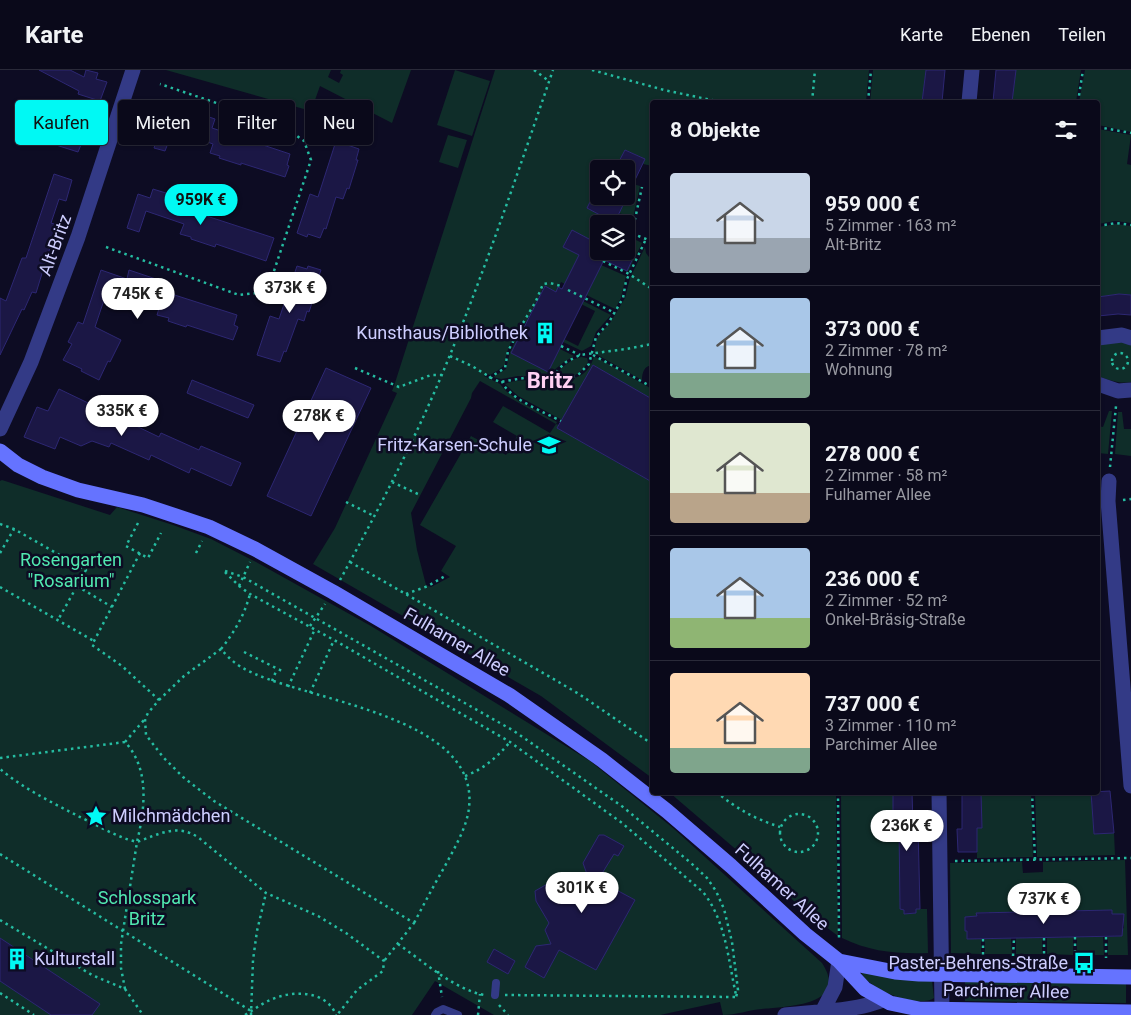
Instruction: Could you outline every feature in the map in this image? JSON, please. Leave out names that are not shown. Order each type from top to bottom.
[{"type":"street","name":"Alt-Britz","points":[[0,429],[31,362],[78,237],[133,70]]},
{"type":"street","points":[[969,100],[972,70]]},
{"type":"street","points":[[1100,338],[1122,335],[1131,338]]},
{"type":"street","points":[[1100,385],[1118,391],[1131,390]]},
{"type":"street","name":"Fulhamer Allee","points":[[0,451],[18,465],[42,477],[78,490],[143,505],[209,527],[333,592],[509,694],[602,760],[667,811],[838,961]]},
{"type":"street","points":[[1109,481],[1109,510],[1131,786]]},
{"type":"street","points":[[939,795],[942,1009]]},
{"type":"street","points":[[823,1010],[835,987],[838,961]]},
{"type":"street","name":"Parchimer Allee","points":[[838,961],[895,972],[1131,976]]},
{"type":"street","name":"Parchimer Allee","points":[[838,961],[858,984],[883,1000],[908,1007],[1131,1012]]},
{"type":"street","points":[[785,1015],[823,1010],[854,1009],[883,1000]]},
{"type":"lane","points":[[495,995],[496,983]]},
{"type":"lane","points":[[435,1015],[443,1009],[458,1015]]},
{"type":"path","points":[[534,70],[549,81]]},
{"type":"path","points":[[309,626],[333,592],[350,562],[392,482],[442,375],[480,280],[553,70]]},
{"type":"path","points":[[592,70],[664,90],[712,100]]},
{"type":"path","points":[[812,100],[814,70]]},
{"type":"path","points":[[868,100],[871,70]]},
{"type":"path","points":[[1078,100],[1083,70]]},
{"type":"path","points":[[106,247],[238,295],[257,293],[270,283],[311,160],[304,141],[282,125],[160,84]]},
{"type":"path","points":[[1100,127],[1131,134]]},
{"type":"path","points":[[635,219],[642,186]]},
{"type":"path","points":[[1100,226],[1116,223],[1131,225]]},
{"type":"path","points":[[635,234],[650,241]]},
{"type":"path","points":[[450,356],[472,366],[489,378],[502,381],[520,378],[565,380],[575,377],[589,364],[598,334],[609,322],[623,298],[626,281],[646,239]]},
{"type":"path","points":[[603,261],[629,274],[650,288]]},
{"type":"path","points":[[489,378],[505,368],[508,351],[524,324],[543,284],[550,283],[561,287]]},
{"type":"path","points":[[568,290],[615,313]]},
{"type":"path","points":[[553,378],[566,362],[580,355],[650,344]]},
{"type":"path","points":[[561,346],[580,355]]},
{"type":"path","points":[[1119,353],[1126,356],[1128,361],[1124,368],[1119,369],[1113,366],[1112,360],[1119,353]]},
{"type":"path","points":[[591,354],[650,386]]},
{"type":"path","points":[[355,368],[399,387],[432,375],[442,375]]},
{"type":"path","points":[[502,381],[505,387],[519,398],[560,421],[557,424]]},
{"type":"path","points":[[1109,481],[1117,399]]},
{"type":"path","points":[[392,482],[420,495]]},
{"type":"path","points":[[346,502],[374,516]]},
{"type":"path","points":[[138,523],[126,546],[148,558],[161,533]]},
{"type":"path","points":[[0,524],[14,529],[86,570],[58,620]]},
{"type":"path","points":[[0,553],[14,529]]},
{"type":"path","points":[[196,553],[204,537]]},
{"type":"path","points":[[239,586],[255,550]]},
{"type":"path","points":[[140,553],[92,645],[122,666],[159,700]]},
{"type":"path","points":[[350,562],[579,694],[650,743]]},
{"type":"path","points":[[225,572],[243,577],[522,736],[623,807],[691,863],[707,878],[724,909],[732,942],[738,990],[736,997],[720,920],[716,910],[703,892],[622,823],[510,742],[334,640],[250,594],[225,572]]},
{"type":"path","points":[[406,594],[428,586],[447,575]]},
{"type":"path","points":[[77,586],[112,607]]},
{"type":"path","points":[[0,587],[94,641]]},
{"type":"path","points":[[0,758],[125,742],[159,700],[184,676],[221,649],[237,628],[245,612],[250,594]]},
{"type":"path","points":[[288,687],[314,629]]},
{"type":"path","points":[[310,693],[334,640]]},
{"type":"path","points":[[221,649],[236,664],[272,681],[370,711],[417,730],[449,754],[465,776],[469,798],[465,826],[414,923],[384,961],[383,971],[357,990],[337,1015],[326,1000],[318,996],[300,994],[275,998],[245,1015]]},
{"type":"path","points":[[244,652],[282,671]]},
{"type":"path","points":[[272,681],[278,668]]},
{"type":"path","points":[[145,719],[146,734],[150,741],[195,787],[214,801],[414,923]]},
{"type":"path","points":[[125,742],[136,757],[142,776],[143,792],[140,830],[120,957],[125,989],[143,1015]]},
{"type":"path","points":[[465,776],[484,767],[510,742]]},
{"type":"path","points":[[0,769],[20,784],[118,837],[137,842],[171,830],[190,833],[216,851],[266,892],[318,916],[346,933],[384,961]]},
{"type":"path","points":[[720,795],[748,814],[780,827]]},
{"type":"path","points":[[838,795],[839,940]]},
{"type":"path","points":[[1032,795],[1034,861]]},
{"type":"path","points":[[800,813],[812,818],[818,829],[818,836],[812,847],[807,851],[794,852],[783,845],[780,840],[780,827],[788,817],[800,813]]},
{"type":"path","points":[[0,854],[251,1013]]},
{"type":"path","points":[[940,861],[1131,858]]},
{"type":"path","points":[[251,1013],[253,960],[257,931],[266,892]]},
{"type":"path","points":[[0,920],[92,975],[125,989]]},
{"type":"path","points":[[1075,937],[1075,957]]},
{"type":"path","points":[[1106,937],[1106,958]]},
{"type":"path","points":[[1014,938],[1014,956]]},
{"type":"path","points":[[1044,938],[1044,957]]},
{"type":"path","points":[[983,939],[983,956]]},
{"type":"path","points":[[398,944],[459,985],[480,994],[736,997]]},
{"type":"path","points":[[438,971],[443,1009]]},
{"type":"path","points":[[0,993],[34,1015]]},
{"type":"path","points":[[478,1015],[480,994]]},
{"type":"green space","points":[[166,70],[331,70],[328,77],[339,83],[343,75],[340,73],[341,70],[411,70],[392,123],[373,113],[373,100],[347,100],[320,86],[315,100],[305,100],[305,109],[295,106],[295,100],[272,100]]},
{"type":"green space","points":[[455,70],[490,81],[472,136],[437,125]]},
{"type":"green space","points":[[495,70],[869,70],[866,100],[650,100],[650,166],[639,163],[641,157],[625,150],[620,160],[590,160],[590,202],[587,208],[602,215],[590,215],[589,239],[572,231],[563,247],[579,255],[565,284],[561,282],[556,292],[544,286],[526,323],[522,321],[511,342],[505,359],[505,365],[490,375],[486,373],[484,376],[500,384],[519,401],[557,422],[556,424],[559,425],[557,428],[650,481],[650,777],[541,696],[313,564],[335,528],[397,393],[392,391]],"holes":[[[480,381],[556,424],[550,433],[503,406],[493,422],[517,436],[506,455],[471,436],[420,525],[456,546],[441,571],[450,577],[431,587],[426,585],[417,550],[411,513],[472,393]]]},
{"type":"green space","points":[[873,70],[926,70],[922,100],[870,100]]},
{"type":"green space","points":[[1016,70],[1081,70],[1076,100],[1012,100]]},
{"type":"green space","points":[[1085,70],[1131,70],[1131,132],[1100,125],[1100,100],[1079,100]]},
{"type":"green space","points":[[1100,129],[1131,135],[1127,164],[1131,165],[1131,223],[1115,221],[1100,224]]},
{"type":"green space","points":[[448,135],[467,140],[458,168],[439,162]]},
{"type":"green space","points":[[635,185],[640,186],[634,215],[619,213],[623,205],[635,205]]},
{"type":"green space","points":[[1116,224],[1131,226],[1131,295],[1119,294],[1100,297],[1100,227]]},
{"type":"green space","points":[[635,240],[642,243],[635,258]]},
{"type":"green space","points":[[645,247],[646,253],[650,258],[650,366],[644,370],[642,380],[594,353],[599,335],[610,323],[625,298],[630,278]]},
{"type":"green space","points":[[632,260],[634,260],[628,272]]},
{"type":"green space","points":[[601,265],[626,276],[621,298],[615,309],[570,287]]},
{"type":"green space","points":[[567,293],[611,315],[596,332],[591,346],[582,351],[563,342],[564,339],[578,346],[595,311],[565,296]]},
{"type":"green space","points":[[523,325],[525,326],[512,353],[548,371],[560,349],[574,356],[547,376],[518,376],[501,379],[493,377],[506,369],[510,352]]},
{"type":"green space","points":[[1116,341],[1131,343],[1131,382],[1118,382],[1100,377],[1100,344]]},
{"type":"green space","points":[[594,356],[650,388],[650,398],[593,365],[562,420],[518,396],[505,384],[528,380],[568,380],[580,376],[588,368]]},
{"type":"green space","points":[[581,357],[587,358],[588,362],[583,369],[572,376],[558,377],[558,372],[563,367]]},
{"type":"green space","points":[[1109,411],[1112,411],[1108,454],[1100,453],[1100,426],[1103,427]]},
{"type":"green space","points":[[1118,412],[1122,412],[1124,429],[1131,429],[1131,456],[1115,454]]},
{"type":"green space","points":[[2,480],[110,515],[117,507],[211,539],[371,626],[590,761],[673,828],[822,963],[828,977],[828,988],[822,996],[812,1001],[786,1007],[723,1015],[720,1002],[660,1015],[494,1015],[435,981],[412,1015],[0,1015],[0,481]]},
{"type":"green space","points":[[672,795],[836,795],[838,936],[805,911]]},
{"type":"green space","points":[[841,795],[893,795],[893,826],[899,826],[900,909],[904,910],[904,914],[916,913],[916,909],[927,909],[928,953],[884,951],[853,943],[842,938]]},
{"type":"green space","points":[[981,795],[1031,795],[1033,857],[977,858],[977,828],[982,828]]},
{"type":"green space","points":[[1035,795],[1091,795],[1094,834],[1114,833],[1115,855],[1037,857]]},
{"type":"green space","points":[[1125,860],[1128,955],[1108,955],[1108,937],[1122,936],[1122,929],[1124,928],[1123,914],[1112,914],[1112,910],[1051,915],[1051,911],[1008,912],[989,916],[989,912],[977,913],[977,916],[965,917],[965,931],[967,931],[967,939],[981,939],[981,954],[951,953],[950,863],[1022,862],[1023,873],[1043,872],[1043,862]]},
{"type":"green space","points":[[1073,937],[1073,955],[1047,954],[1047,938]]},
{"type":"green space","points":[[1077,937],[1103,937],[1104,955],[1077,955]]},
{"type":"green space","points":[[1011,938],[1012,954],[985,954],[985,939]]},
{"type":"green space","points":[[1016,938],[1042,938],[1042,954],[1016,954]]},
{"type":"green space","points":[[861,972],[932,981],[934,998],[927,1001],[917,1001],[894,996],[873,985]]},
{"type":"green space","points":[[965,981],[1126,982],[1126,1003],[965,1001]]},
{"type":"building","points":[[39,70],[70,70],[84,77],[86,70],[98,73],[96,79],[107,82],[100,100],[78,94],[79,91]]},
{"type":"building","points":[[926,70],[945,70],[942,100],[922,100]]},
{"type":"building","points":[[996,70],[1016,70],[1012,100],[993,100]]},
{"type":"building","points":[[209,117],[215,119],[212,128],[219,130],[219,145],[263,145],[290,154],[287,165],[289,166],[285,177],[219,158],[220,156],[210,153],[213,144],[209,143]]},
{"type":"building","points":[[56,145],[81,145],[78,152]]},
{"type":"building","points":[[155,145],[167,145],[165,151],[154,148]]},
{"type":"building","points":[[335,145],[348,145],[359,149],[356,160],[358,160],[349,189],[347,188],[343,199],[336,197],[326,229],[324,228],[320,238],[308,234],[307,237],[297,233],[310,194],[318,197]]},
{"type":"building","points":[[625,150],[645,159],[635,180],[635,160],[620,160]]},
{"type":"building","points":[[54,174],[72,180],[66,201],[59,199],[51,223],[57,225],[36,293],[32,292],[24,310],[22,309],[0,355],[0,298],[6,301],[22,258],[26,258]]},
{"type":"building","points":[[153,189],[185,199],[182,208],[274,238],[266,261],[216,244],[215,247],[191,239],[191,237],[180,234],[184,224],[146,211],[139,232],[127,228],[138,194],[150,198]]},
{"type":"building","points":[[590,202],[590,205],[623,205],[618,215],[600,215],[587,208]]},
{"type":"building","points":[[572,230],[589,239],[590,237],[590,260],[604,260],[548,372],[511,353],[545,286],[556,292],[558,287],[562,289],[579,255],[563,247]]},
{"type":"building","points":[[604,260],[632,260],[627,271]]},
{"type":"building","points":[[297,266],[307,269],[308,266],[321,270],[309,312],[307,311],[304,321],[298,319],[286,352],[284,351],[280,362],[257,355],[270,316],[279,319]]},
{"type":"building","points":[[101,270],[127,279],[129,270],[162,281],[159,290],[237,315],[234,325],[238,327],[233,340],[168,321],[169,318],[157,315],[160,305],[108,288],[95,327],[121,340],[99,380],[81,371],[82,369],[63,360],[72,344],[68,342],[78,322],[83,324]]},
{"type":"building","points":[[1119,294],[1131,295],[1131,315],[1100,316],[1100,297]]},
{"type":"building","points":[[593,365],[650,398],[650,481],[557,428]]},
{"type":"building","points":[[326,368],[371,388],[311,516],[267,496]]},
{"type":"building","points":[[192,380],[254,405],[248,418],[187,393]]},
{"type":"building","points":[[59,389],[159,437],[161,433],[199,450],[201,446],[241,463],[231,486],[191,468],[189,473],[151,455],[149,460],[111,443],[109,447],[92,441],[81,446],[60,437],[55,449],[24,437],[37,407],[48,411]]},
{"type":"building","points":[[1110,791],[1114,833],[1094,834],[1091,795],[1100,795],[1100,792]]},
{"type":"building","points":[[893,795],[912,795],[913,826],[918,826],[920,909],[916,909],[916,913],[904,914],[904,910],[900,909],[899,826],[893,826]]},
{"type":"building","points":[[962,795],[981,795],[982,828],[977,828],[977,852],[958,852],[957,829],[962,829]]},
{"type":"building","points":[[599,835],[604,835],[624,846],[618,856],[614,854],[598,880],[635,900],[596,970],[559,950],[544,978],[525,967],[536,946],[551,944],[545,930],[549,923],[536,901],[535,891],[549,883],[562,901],[574,879],[588,877],[583,863]]},
{"type":"building","points":[[1112,910],[1112,914],[1124,914],[1122,936],[967,939],[967,931],[965,931],[965,917],[977,916],[976,913]]},
{"type":"building","name":"Kulturstall","points":[[0,938],[100,1004],[92,1015],[51,1015],[0,981]]},
{"type":"building","points":[[494,949],[515,961],[508,974],[487,962]]},
{"type":"place","name":"Kunsthaus/Bibliothek","points":[[545,333]]},
{"type":"place","name":"Fritz-Karsen-Schule","points":[[549,445]]},
{"type":"place","name":"Milchmädchen","points":[[96,816]]},
{"type":"place","name":"Kulturstall","points":[[17,959]]},
{"type":"place","name":"Paster-Behrens-Straße","points":[[1084,963]]},
{"type":"district","name":"Britz","points":[[550,380]]},
{"type":"park label","name":"Rosengarten \"Rosarium\"","points":[[71,570]]},
{"type":"park label","name":"Schlosspark Britz","points":[[147,908]]}]
